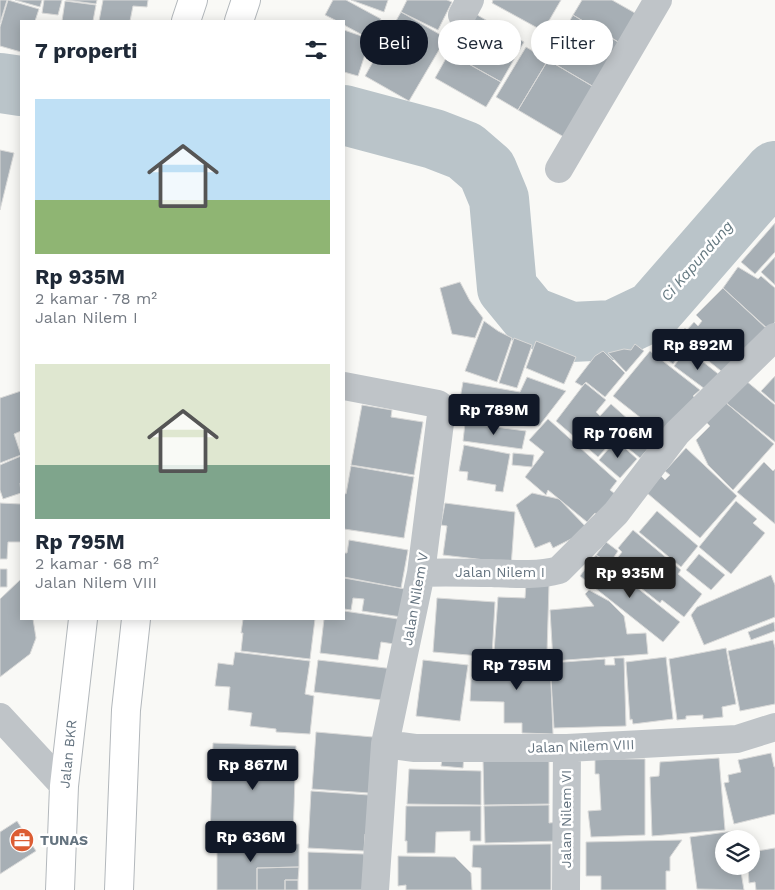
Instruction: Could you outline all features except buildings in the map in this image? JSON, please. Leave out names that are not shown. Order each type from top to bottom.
[{"type":"main road","points":[[186,20],[193,0]]},
{"type":"main road","points":[[239,20],[246,0]]},
{"type":"main road","name":"Jalan BKR","points":[[60,890],[64,786],[83,620]]},
{"type":"main road","points":[[119,890],[126,710],[136,620]]},
{"type":"street","points":[[559,168],[658,0]]},
{"type":"street","name":"Jalan Nilem I","points":[[421,573],[521,574],[549,573],[559,570],[616,513],[677,433],[775,337]]},
{"type":"street","name":"Jalan Nilem V","points":[[345,386],[438,404],[442,407],[421,573],[385,744],[375,890]]},
{"type":"street","points":[[0,717],[64,786]]},
{"type":"street","name":"Jalan Nilem VIII","points":[[385,744],[414,748],[567,748],[737,738],[775,727]]},
{"type":"street","name":"Jalan Nilem VI","points":[[566,890],[567,748]]},
{"type":"waterway","name":"Ci Kapundung","points":[[0,83],[20,86]]},
{"type":"waterway","name":"Ci Kapundung","points":[[345,115],[434,139],[465,151],[487,170],[499,199],[507,288],[530,316],[571,332],[613,330],[653,311],[775,171]]},
{"type":"place","name":"TUNAS","points":[[22,840]]}]
